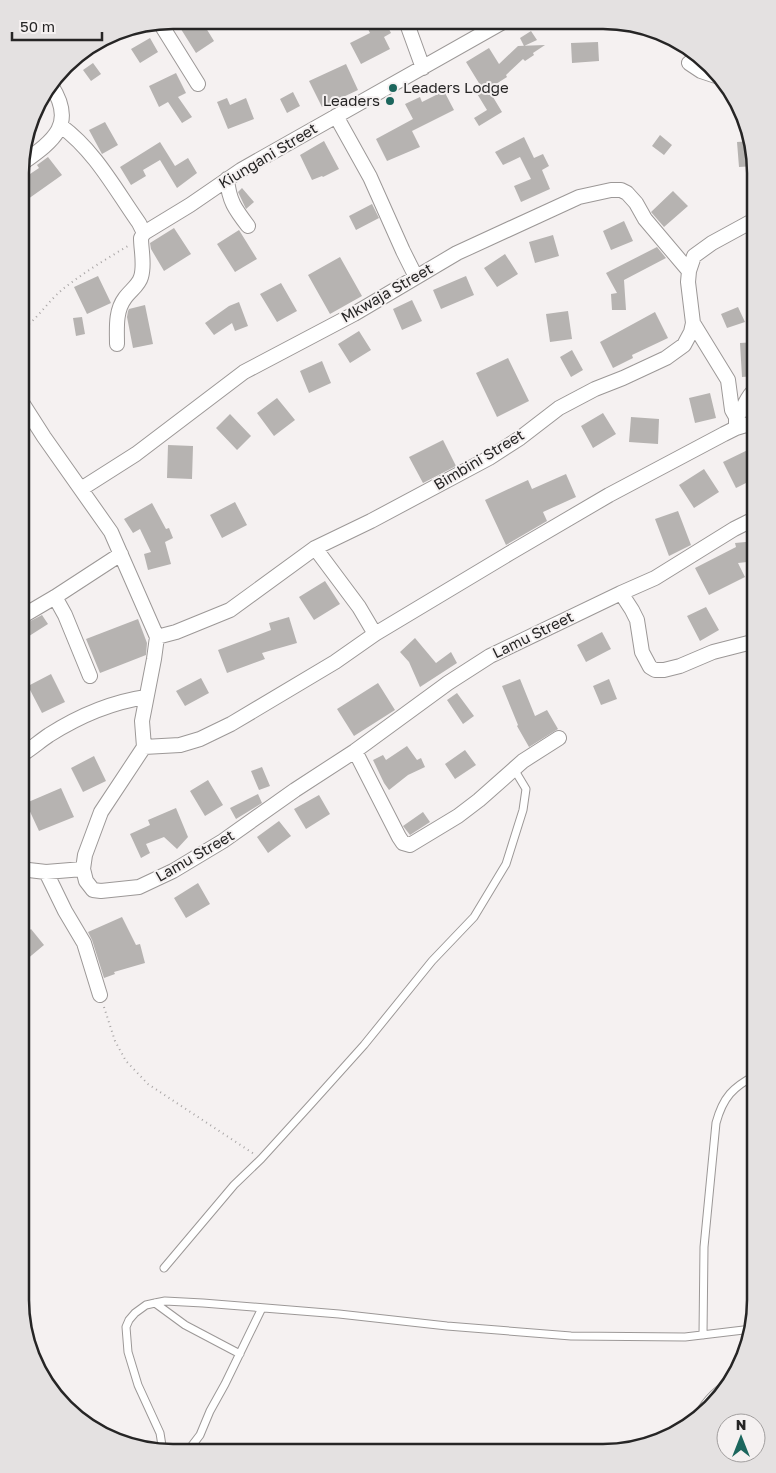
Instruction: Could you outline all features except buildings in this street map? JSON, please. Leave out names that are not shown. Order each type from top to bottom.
[{"type":"street","points":[[165,29],[198,84]]},
{"type":"street","points":[[409,29],[423,68]]},
{"type":"street","name":"Kiungani Street","points":[[142,235],[263,157],[491,29]]},
{"type":"street","points":[[689,63],[707,73]]},
{"type":"street","points":[[30,157],[53,137],[61,126],[63,116],[60,101],[54,91]]},
{"type":"street","points":[[336,116],[370,177],[416,277]]},
{"type":"street","points":[[61,126],[76,137],[92,155],[139,223],[142,235],[142,275],[140,281],[123,300],[120,307],[118,344]]},
{"type":"street","points":[[227,179],[230,199],[248,226]]},
{"type":"street","name":"Mkwaja Street","points":[[81,489],[136,454],[244,372],[354,314],[457,254],[521,222],[579,197],[611,190],[626,192],[636,203],[644,219],[689,271]]},
{"type":"street","points":[[736,423],[732,410],[728,380],[693,323],[688,282],[694,256],[712,243],[747,225]]},
{"type":"street","name":"Bimbini Street","points":[[157,637],[176,632],[230,610],[315,548],[476,466],[520,438],[560,408],[595,389],[666,358],[684,345],[691,332],[693,323]]},
{"type":"street","points":[[736,423],[743,404],[747,399]]},
{"type":"street","points":[[29,414],[111,532],[157,637],[142,721],[144,747],[101,812],[84,855],[83,869],[46,872],[29,869]]},
{"type":"street","points":[[144,747],[180,746],[231,724],[510,553],[736,423],[747,422]]},
{"type":"street","name":"Lamu Street","points":[[83,869],[86,881],[93,890],[101,891],[116,891],[139,887],[173,871],[223,841],[295,790],[355,751],[448,683],[490,656],[655,578],[747,522]]},
{"type":"street","points":[[315,548],[359,607],[375,634]]},
{"type":"street","points":[[29,612],[121,554]]},
{"type":"street","points":[[621,593],[637,620],[642,652],[650,667],[655,670],[680,666],[713,652],[747,643]]},
{"type":"street","points":[[55,597],[65,614],[90,676]]},
{"type":"street","points":[[29,749],[50,734],[88,714],[112,704],[146,696]]},
{"type":"street","points":[[355,751],[387,817],[402,843],[406,845],[417,841],[458,816],[514,769],[559,738]]},
{"type":"street","points":[[46,872],[65,912],[84,943],[100,995]]},
{"type":"lane","points":[[164,1268],[234,1185],[261,1159],[364,1045],[432,961],[474,917],[506,864],[522,810],[526,790],[514,769]]},
{"type":"lane","points":[[703,1335],[704,1247],[716,1123],[720,1107],[728,1094],[747,1080]]},
{"type":"lane","points":[[162,1443],[160,1433],[138,1385],[128,1352],[126,1327],[129,1320],[135,1314],[146,1305],[155,1302],[165,1301],[339,1314],[447,1326],[572,1336],[685,1337],[744,1330]]},
{"type":"lane","points":[[155,1302],[184,1326],[240,1354]]},
{"type":"lane","points":[[193,1444],[200,1435],[210,1411],[262,1308]]},
{"type":"path","points":[[29,325],[62,290],[142,235]]},
{"type":"path","points":[[100,995],[116,1041],[126,1061],[148,1084],[261,1159]]},
{"type":"place","name":"Leaders Lodge","points":[[393,88]]},
{"type":"place","name":"Leaders","points":[[390,101]]}]
